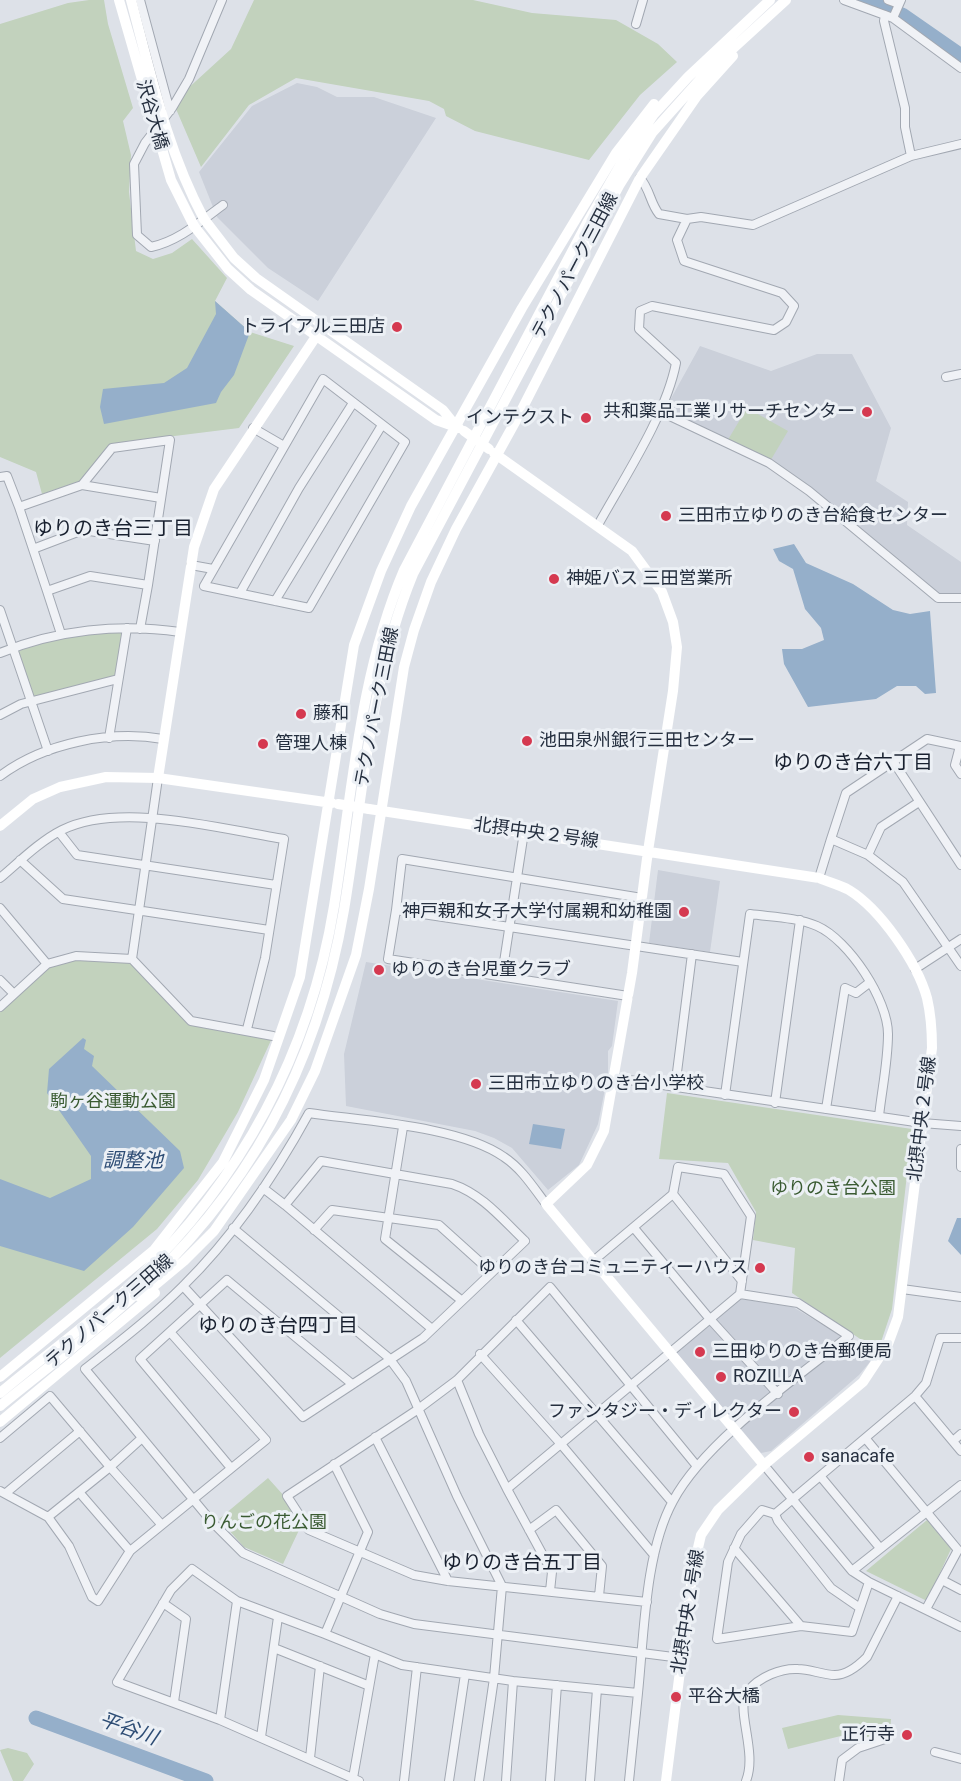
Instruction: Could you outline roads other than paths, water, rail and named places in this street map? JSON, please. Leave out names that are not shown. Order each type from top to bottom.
[{"type":"main road","name":"沢谷大橋","points":[[118,0],[167,170],[195,226],[228,269],[243,283],[315,336],[436,420],[459,428]]},
{"type":"main road","name":"沢谷大橋","points":[[130,0],[171,146],[184,183],[204,219],[242,265],[323,326],[443,410],[459,428]]},
{"type":"main road","name":"テクノパーク三田線","points":[[0,1393],[132,1284],[182,1232],[223,1182],[264,1118],[293,1057],[311,1005],[333,908],[376,648],[389,603],[404,570],[587,223],[625,157],[654,114],[729,37],[770,0]]},
{"type":"main road","name":"テクノパーク三田線","points":[[0,1406],[128,1301],[182,1248],[231,1190],[253,1158],[302,1061],[321,1008],[335,954],[387,651],[400,607],[428,542],[615,193],[652,133],[704,75],[786,0]]},
{"type":"main road","points":[[128,1301],[148,1291],[184,1261],[214,1231],[264,1162],[291,1119],[315,1071],[356,955],[382,812],[394,721],[414,630],[431,582],[493,452],[640,178],[697,96],[754,29]]},
{"type":"main road","points":[[99,1311],[109,1295],[154,1250],[223,1162],[264,1080],[300,977],[333,803],[354,645],[381,571],[411,506],[459,428],[585,202],[616,153],[641,119],[681,75],[716,41],[729,37]]},
{"type":"main road","points":[[158,778],[191,565],[202,517],[214,489],[323,326]]},
{"type":"main road","points":[[459,428],[632,551],[655,579],[668,607],[677,647],[673,692],[615,1078],[604,1131],[596,1151],[578,1176],[546,1204],[592,1263],[764,1465]]},
{"type":"main road","points":[[0,826],[33,799],[60,787],[106,777],[158,778],[333,803]]},
{"type":"main road","name":"北摂中央２号線","points":[[333,803],[819,878],[848,890],[862,900],[884,923],[915,969],[926,995],[932,1022],[932,1048],[898,1317],[877,1365],[863,1382],[764,1465],[718,1510],[701,1535],[693,1569],[667,1780]]},
{"type":"main road","points":[[0,1377],[154,1250]]},
{"type":"main road","points":[[0,1422],[167,1282],[184,1261]]},
{"type":"street","points":[[140,0],[170,111]]},
{"type":"street","points":[[222,0],[189,79],[170,111],[145,142],[134,164],[137,235],[151,247],[165,244],[195,226],[223,205]]},
{"type":"street","points":[[636,24],[643,0]]},
{"type":"street","points":[[844,0],[889,16],[961,68]]},
{"type":"street","points":[[888,0],[900,2],[884,21],[905,108],[905,127],[911,156]]},
{"type":"street","points":[[640,178],[648,187],[652,206],[659,214],[687,219],[701,217],[753,225],[911,156],[961,144]]},
{"type":"street","points":[[598,525],[659,411],[673,380],[676,363],[639,329],[640,311],[652,306],[774,330],[786,322],[794,306],[782,293],[684,261],[677,240],[687,219]]},
{"type":"street","points":[[946,377],[961,374]]},
{"type":"street","points":[[323,379],[382,425],[405,442],[309,608],[204,586],[323,379]]},
{"type":"street","points":[[240,593],[352,403]]},
{"type":"street","points":[[659,411],[769,463],[809,491],[938,598],[961,598]]},
{"type":"street","points":[[274,601],[382,425]]},
{"type":"street","points":[[253,428],[284,446]]},
{"type":"street","points":[[82,485],[112,448],[170,440],[140,628]]},
{"type":"street","points":[[0,477],[7,476],[61,634]]},
{"type":"street","points":[[19,507],[82,485],[161,498]]},
{"type":"street","points":[[33,549],[83,530],[155,541]]},
{"type":"street","points":[[191,565],[213,568]]},
{"type":"street","points":[[47,591],[90,576],[148,585]]},
{"type":"street","points":[[0,610],[48,751]]},
{"type":"street","points":[[0,653],[61,634],[127,628],[180,632]]},
{"type":"street","points":[[109,738],[127,628]]},
{"type":"street","points":[[0,715],[31,701],[118,679]]},
{"type":"street","points":[[0,776],[48,751],[109,738],[163,739]]},
{"type":"street","points":[[819,878],[846,793],[927,739],[961,746],[955,765],[961,774]]},
{"type":"street","points":[[893,761],[961,865]]},
{"type":"street","points":[[132,959],[158,778]]},
{"type":"street","points":[[868,855],[881,826],[919,802]]},
{"type":"street","points":[[0,878],[59,832],[100,817],[154,818],[284,839],[269,930],[247,1029]]},
{"type":"street","points":[[59,832],[77,855],[276,885]]},
{"type":"street","points":[[502,975],[524,832]]},
{"type":"street","points":[[831,839],[868,855],[903,882],[961,966]]},
{"type":"street","points":[[628,996],[388,959],[402,859],[642,898]]},
{"type":"street","points":[[21,860],[63,899],[269,930]]},
{"type":"street","points":[[0,908],[47,964]]},
{"type":"street","points":[[396,910],[743,963]]},
{"type":"street","points":[[725,1095],[750,914],[800,920],[819,927],[837,939],[854,959],[879,997],[888,1034],[879,1116]]},
{"type":"street","points":[[775,1103],[800,920]]},
{"type":"street","points":[[915,969],[961,939]]},
{"type":"street","points":[[675,1088],[692,954]]},
{"type":"street","points":[[0,1007],[47,964],[76,956],[132,959],[191,1021],[247,1029],[273,1036]]},
{"type":"street","points":[[0,980],[14,994]]},
{"type":"street","points":[[826,1109],[846,988],[856,993],[869,982]]},
{"type":"street","points":[[615,1078],[775,1103],[922,1123],[961,1126]]},
{"type":"street","points":[[546,1204],[521,1171],[484,1144],[458,1136],[309,1113],[286,1154],[234,1228],[183,1286],[85,1369],[192,1499],[243,1553],[380,1614],[414,1624],[681,1658]]},
{"type":"street","points":[[403,1127],[385,1239],[461,1300]]},
{"type":"street","points":[[961,1149],[961,1167]]},
{"type":"street","points":[[183,1286],[303,1417],[389,1358],[423,1338],[490,1271],[525,1241],[468,1189],[396,1173],[321,1161],[285,1205]]},
{"type":"street","points":[[507,1489],[669,1351],[740,1294],[751,1216],[724,1174],[678,1167],[673,1194],[592,1263]]},
{"type":"street","points":[[263,1188],[432,1329]]},
{"type":"street","points":[[673,1194],[742,1281]]},
{"type":"street","points":[[314,1230],[333,1210],[439,1225],[490,1271]]},
{"type":"street","points":[[234,1228],[389,1358],[406,1381],[417,1410],[502,1586],[494,1678],[479,1781]]},
{"type":"street","points":[[634,1228],[709,1318],[778,1394]]},
{"type":"street","points":[[231,1468],[140,1359],[227,1280],[352,1384]]},
{"type":"street","points":[[647,1602],[448,1581],[414,1575],[309,1530],[287,1496],[417,1410],[457,1380],[480,1354],[550,1287],[696,1465]]},
{"type":"street","points":[[902,1288],[961,1297]]},
{"type":"street","points":[[629,1781],[654,1555],[672,1502],[696,1465],[849,1336],[798,1303],[740,1294]]},
{"type":"street","points":[[516,1320],[672,1502]]},
{"type":"street","points":[[80,1431],[3,1492],[48,1517],[69,1546],[92,1597],[98,1601],[130,1551],[266,1440],[170,1332]]},
{"type":"street","points":[[775,1514],[915,1396],[926,1383],[939,1338],[961,1338]]},
{"type":"street","points":[[480,1354],[561,1443],[654,1555]]},
{"type":"street","points":[[457,1380],[479,1434],[552,1572],[550,1591]]},
{"type":"street","points":[[0,1438],[50,1396],[161,1524]]},
{"type":"street","points":[[915,1396],[961,1451]]},
{"type":"street","points":[[953,1441],[961,1434]]},
{"type":"street","points":[[375,1437],[448,1581]]},
{"type":"street","points":[[48,1517],[142,1438]]},
{"type":"street","points":[[866,1439],[926,1513],[959,1540],[958,1550],[926,1609]]},
{"type":"street","points":[[325,1634],[368,1532],[334,1464]]},
{"type":"street","points":[[764,1465],[852,1571],[869,1582],[961,1627]]},
{"type":"street","points":[[821,1477],[880,1548]]},
{"type":"street","points":[[852,1571],[961,1485]]},
{"type":"street","points":[[79,1492],[130,1551]]},
{"type":"street","points":[[529,1530],[556,1510],[602,1566],[599,1596]]},
{"type":"street","points":[[860,1608],[831,1588],[778,1521],[775,1514],[762,1510],[741,1534],[728,1563],[717,1639],[801,1626],[852,1632],[869,1582]]},
{"type":"street","points":[[735,1548],[801,1626]]},
{"type":"street","points":[[375,1654],[367,1685],[356,1780],[220,1720],[117,1682],[171,1590],[192,1569],[237,1601],[325,1634],[375,1654],[402,1665],[513,1681],[638,1693]]},
{"type":"street","points":[[942,1580],[961,1590]]},
{"type":"street","points":[[746,1781],[752,1764],[742,1709],[747,1691],[770,1675],[784,1671],[798,1669],[836,1675],[852,1670],[867,1657],[898,1596]]},
{"type":"street","points":[[220,1720],[237,1601]]},
{"type":"street","points":[[163,1603],[186,1618],[174,1702]]},
{"type":"street","points":[[261,1737],[278,1617]]},
{"type":"street","points":[[274,1648],[367,1685]]},
{"type":"street","points":[[310,1758],[320,1666]]},
{"type":"street","points":[[404,1781],[417,1667]]},
{"type":"street","points":[[449,1781],[465,1674]]},
{"type":"street","points":[[507,1781],[513,1681]]},
{"type":"street","points":[[550,1781],[557,1685]]},
{"type":"street","points":[[590,1781],[597,1689]]},
{"type":"street","points":[[839,1781],[842,1760],[858,1748],[885,1739]]},
{"type":"street","points":[[935,1752],[961,1759]]},
{"type":"water","points":[[215,301],[250,332],[234,375],[216,403],[104,424],[100,407],[103,389],[164,383],[187,368],[216,314]]},
{"type":"water","points":[[794,544],[806,563],[853,584],[893,610],[910,614],[930,611],[936,693],[925,694],[916,686],[897,686],[876,699],[808,707],[784,664],[782,649],[802,649],[824,640],[821,628],[805,609],[793,569],[779,561],[773,549]]},
{"type":"water","name":"調整池","points":[[83,1038],[86,1040],[84,1049],[94,1056],[92,1066],[180,1151],[184,1168],[133,1227],[84,1271],[0,1246],[0,1179],[50,1198],[91,1179],[91,1156],[47,1093],[49,1069]]},
{"type":"water","points":[[533,1124],[565,1129],[561,1149],[529,1144]]},
{"type":"water","points":[[957,1218],[961,1218],[961,1255],[948,1241]]},
{"type":"waterway","points":[[861,0],[902,15],[961,56]]},
{"type":"waterway","name":"平谷川","points":[[36,1718],[206,1781]]},
{"type":"place","name":"トライアル三田店","points":[[397,327]]},
{"type":"place","name":"共和薬品工業リサーチセンター","points":[[867,412]]},
{"type":"place","name":"インテクスト","points":[[586,418]]},
{"type":"place","name":"三田市立ゆりのき台給食センター","points":[[666,516]]},
{"type":"place","name":"神姫バス 三田営業所","points":[[554,579]]},
{"type":"place","name":"藤和","points":[[301,714]]},
{"type":"place","name":"池田泉州銀行三田センター","points":[[527,741]]},
{"type":"place","name":"管理人棟","points":[[263,744]]},
{"type":"place","name":"神戸親和女子大学付属親和幼稚園","points":[[684,912]]},
{"type":"place","name":"ゆりのき台児童クラブ","points":[[379,970]]},
{"type":"place","name":"三田市立ゆりのき台小学校","points":[[476,1084]]},
{"type":"place","name":"ゆりのき台コミュニティーハウス","points":[[760,1268]]},
{"type":"place","name":"三田ゆりのき台郵便局","points":[[700,1352]]},
{"type":"place","name":"ROZILLA","points":[[721,1377]]},
{"type":"place","name":"ファンタジー・ディレクター","points":[[794,1412]]},
{"type":"place","name":"sanacafe","points":[[809,1457]]},
{"type":"place","name":"平谷大橋","points":[[676,1697]]},
{"type":"place","name":"正行寺","points":[[907,1735]]},
{"type":"district","name":"ゆりのき台三丁目","points":[[113,530]]},
{"type":"district","name":"ゆりのき台六丁目","points":[[853,764]]},
{"type":"district","name":"ゆりのき台四丁目","points":[[278,1327]]},
{"type":"district","name":"ゆりのき台五丁目","points":[[522,1564]]},
{"type":"park label","name":"駒ヶ谷運動公園","points":[[113,1102]]},
{"type":"park label","name":"ゆりのき台公園","points":[[833,1189]]},
{"type":"park label","name":"りんごの花公園","points":[[264,1523]]}]
